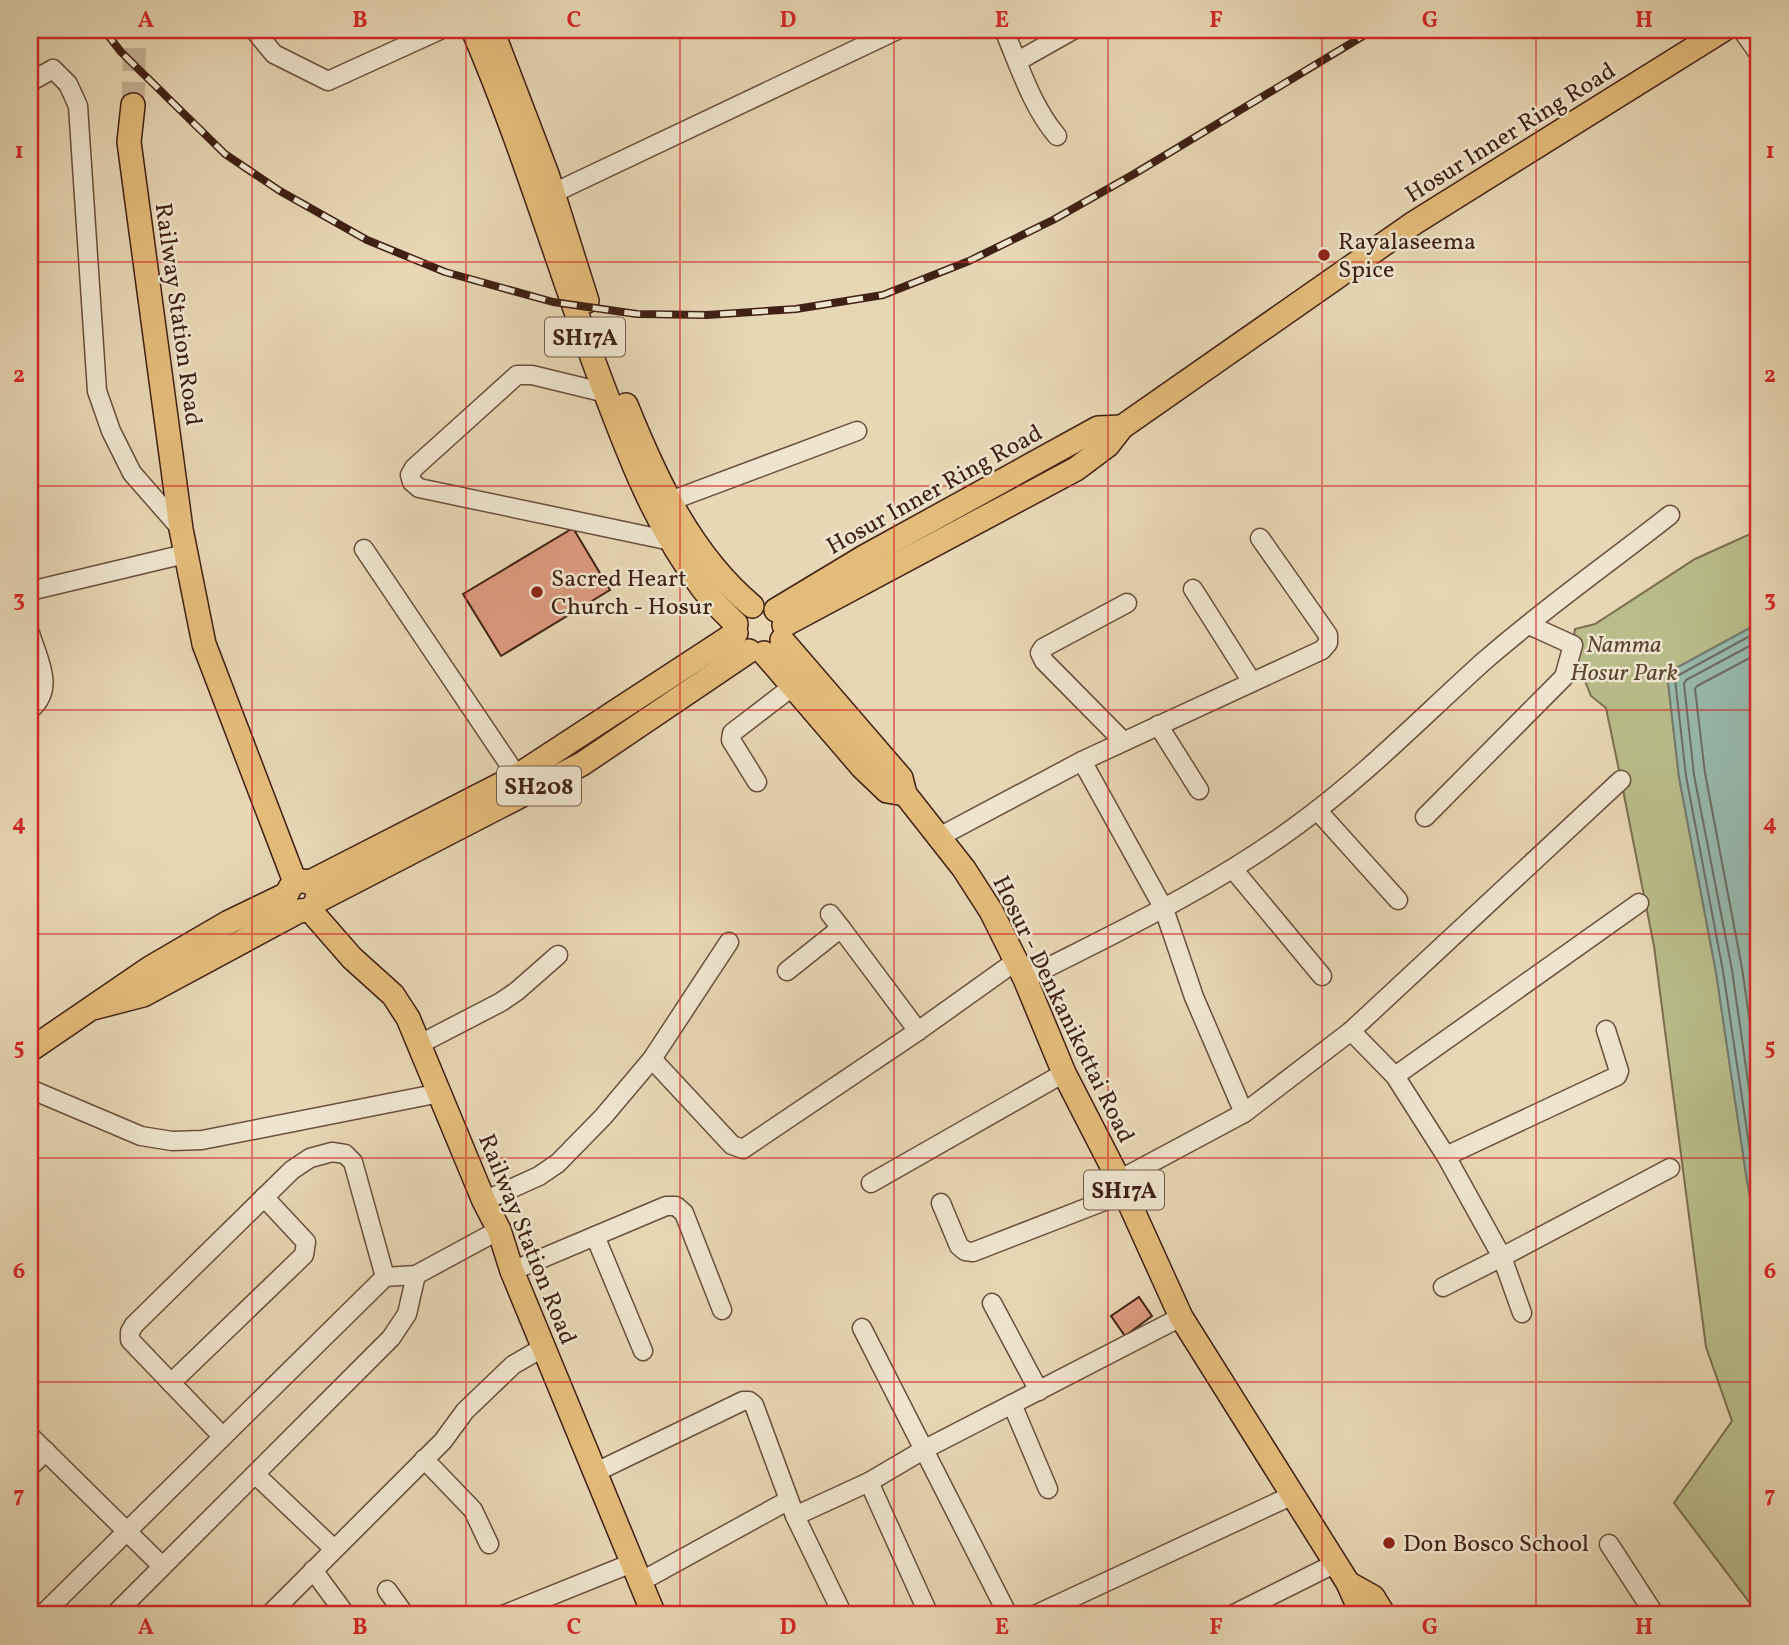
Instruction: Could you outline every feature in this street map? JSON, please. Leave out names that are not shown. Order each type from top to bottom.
[{"type":"main road","name":"Hosur - Denkanikottai Road","points":[[473,30],[545,197],[650,460],[670,501],[701,552],[728,586],[752,606],[761,604],[761,634],[792,687],[862,767],[887,791],[905,794]]},
{"type":"main road","name":"Hosur - Denkanikottai Road","points":[[492,30],[606,393],[639,479],[671,541],[704,590],[761,634],[901,778],[905,794],[977,887],[1021,970],[1064,1073],[1122,1186],[1181,1317],[1336,1563],[1362,1615]]},
{"type":"main road","name":"Hosur Inner Ring Road","points":[[303,897],[761,634],[1076,468],[1108,445],[1122,427],[1414,223],[1723,30]]},
{"type":"main road","name":"Railway Station Road","points":[[133,106],[129,142],[181,529],[204,644],[303,897],[352,958],[393,995],[408,1018],[484,1201],[499,1230],[512,1271],[654,1615]]},
{"type":"main road","name":"Hosur Inner Ring Road","points":[[30,1050],[150,968],[229,922],[303,897],[582,764],[761,634]]},
{"type":"main road","name":"Hosur - Denkanikottai Road","points":[[1348,1583],[1373,1597],[1384,1615]]},
{"type":"street","points":[[254,30],[274,54],[328,81],[440,30]]},
{"type":"street","points":[[545,197],[897,30]]},
{"type":"street","points":[[1004,30],[1047,125],[1057,136]]},
{"type":"street","points":[[1018,61],[1073,30]]},
{"type":"street","points":[[1742,30],[1759,54]]},
{"type":"street","points":[[30,82],[53,69],[68,84],[78,106],[97,391],[111,431],[132,473],[181,529]]},
{"type":"street","points":[[606,393],[532,375],[517,375],[414,467],[410,475],[412,482],[419,488],[671,541]]},
{"type":"street","points":[[670,501],[857,431]]},
{"type":"street","points":[[652,1059],[732,1145],[743,1149],[918,1031],[1021,970],[1164,909],[1233,869],[1317,810],[1372,766],[1484,661],[1670,515]]},
{"type":"street","points":[[939,837],[1082,761],[1322,650],[1328,643],[1328,635],[1260,538]]},
{"type":"street","points":[[364,549],[517,776]]},
{"type":"street","points":[[30,592],[185,554]]},
{"type":"street","points":[[1193,589],[1252,682]]},
{"type":"street","points":[[1123,741],[1044,661],[1040,653],[1043,648],[1127,603]]},
{"type":"street","points":[[1425,817],[1564,677],[1573,645],[1529,625]]},
{"type":"street","points":[[30,633],[44,680],[44,690],[41,698],[30,710]]},
{"type":"street","points":[[757,782],[731,740],[732,733],[792,687]]},
{"type":"street","points":[[1157,725],[1199,790]]},
{"type":"street","points":[[1082,761],[1164,909],[1194,997],[1244,1113]]},
{"type":"street","points":[[942,1203],[959,1246],[964,1251],[973,1251],[1122,1186],[1244,1113],[1351,1031],[1621,780]]},
{"type":"street","points":[[1317,810],[1398,900]]},
{"type":"street","points":[[1233,869],[1322,976]]},
{"type":"street","points":[[1395,1076],[1639,903]]},
{"type":"street","points":[[787,971],[835,921],[918,1031]]},
{"type":"street","points":[[484,1201],[539,1176],[558,1163],[603,1117],[652,1059],[729,942]]},
{"type":"street","points":[[420,1044],[501,1002],[558,955]]},
{"type":"street","points":[[1446,1156],[1617,1076],[1619,1071],[1606,1030]]},
{"type":"street","points":[[1351,1031],[1395,1076],[1446,1156],[1502,1257],[1522,1313]]},
{"type":"street","points":[[871,1183],[1064,1073]]},
{"type":"street","points":[[30,1089],[141,1136],[172,1141],[202,1140],[440,1093]]},
{"type":"street","points":[[222,1436],[130,1340],[130,1332],[134,1325],[292,1170],[310,1158],[332,1152],[345,1154],[353,1163],[385,1277]]},
{"type":"street","points":[[1443,1287],[1671,1168]]},
{"type":"street","points":[[171,1383],[304,1255],[306,1242],[264,1197]]},
{"type":"street","points":[[512,1271],[666,1206],[676,1206],[684,1213],[722,1310]]},
{"type":"street","points":[[42,1615],[385,1277],[416,1275],[499,1230]]},
{"type":"street","points":[[595,1236],[643,1351]]},
{"type":"street","points":[[114,1615],[391,1338],[407,1314],[416,1275]]},
{"type":"street","points":[[992,1303],[1039,1391]]},
{"type":"street","points":[[503,1615],[636,1573],[792,1508],[869,1482],[925,1449],[1181,1317]]},
{"type":"street","points":[[862,1328],[1007,1615]]},
{"type":"street","points":[[269,1615],[443,1441],[465,1411],[513,1365],[544,1347]]},
{"type":"street","points":[[594,1474],[743,1401],[749,1401],[754,1405],[792,1508],[843,1615]]},
{"type":"street","points":[[1012,1404],[1048,1489]]},
{"type":"street","points":[[30,1436],[162,1566]]},
{"type":"street","points":[[30,1467],[46,1451]]},
{"type":"street","points":[[424,1459],[473,1510],[489,1544]]},
{"type":"street","points":[[256,1475],[334,1549]]},
{"type":"street","points":[[869,1482],[929,1615]]},
{"type":"street","points":[[1035,1615],[1293,1494]]},
{"type":"street","points":[[1609,1544],[1655,1615]]},
{"type":"street","points":[[1232,1615],[1336,1563]]},
{"type":"street","points":[[313,1570],[346,1615]]},
{"type":"street","points":[[387,1590],[405,1615]]},
{"type":"green space","name":"Namma Hosur Park","points":[[1759,530],[1759,623],[1667,673],[1679,777],[1716,972],[1759,1250],[1759,1476],[1756,1482],[1759,1501],[1759,1615],[1674,1503],[1732,1421],[1706,1347],[1654,946],[1621,780],[1606,708],[1591,696],[1572,649],[1575,629],[1595,624],[1695,559]]},
{"type":"water","points":[[1759,623],[1759,1250],[1716,972],[1679,777],[1667,673]]},
{"type":"building","name":"Sacred Heart Church - Hosur","points":[[573,528],[610,590],[501,656],[463,594]]},
{"type":"building","points":[[1139,1297],[1152,1316],[1125,1336],[1111,1316]]},
{"type":"tunnel","points":[[133,105],[135,30]]},
{"type":"railway","points":[[104,30],[121,52],[225,154],[280,191],[367,240],[445,272],[553,302],[637,314],[707,315],[796,309],[883,295],[969,261],[1053,220],[1134,174],[1373,30]]},
{"type":"place","name":"Rayalaseema Spice","points":[[1324,255]]},
{"type":"place","name":"Sacred Heart Church - Hosur","points":[[537,592]]},
{"type":"place","name":"Don Bosco School","points":[[1389,1543]]}]
